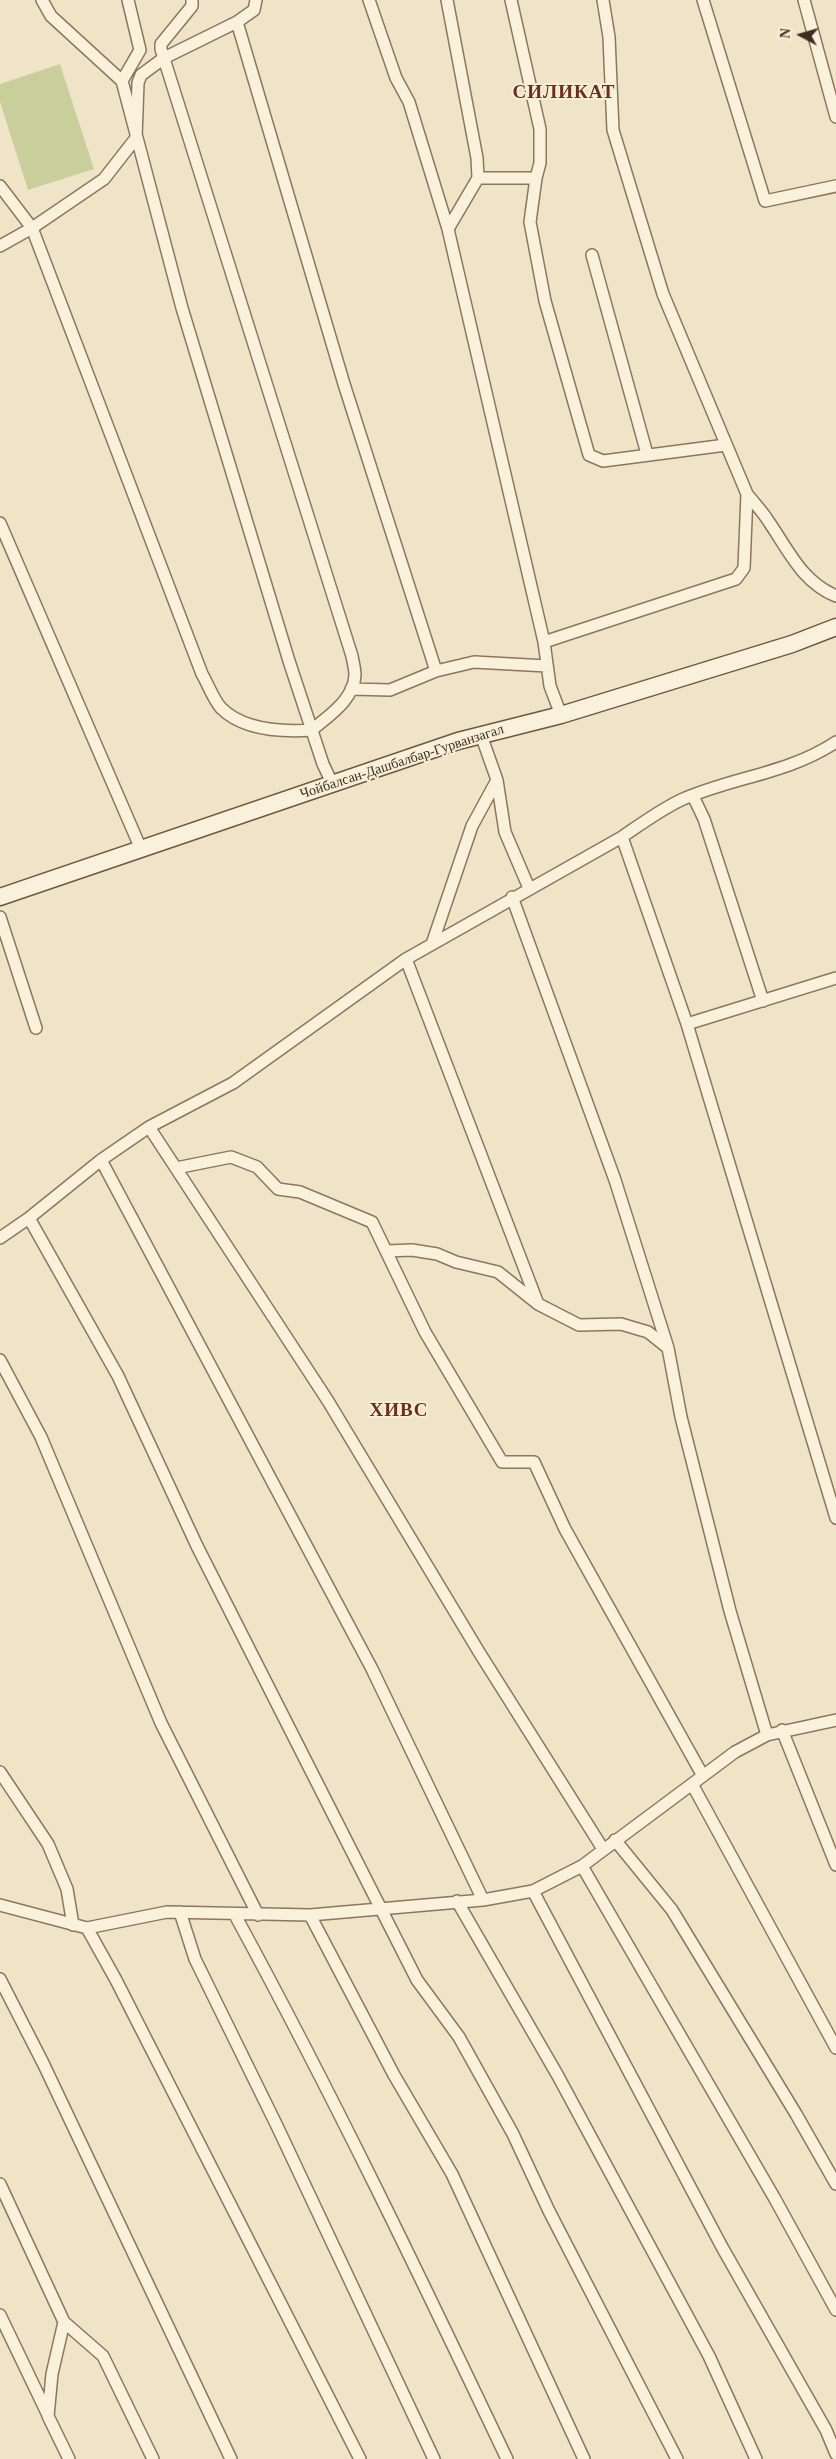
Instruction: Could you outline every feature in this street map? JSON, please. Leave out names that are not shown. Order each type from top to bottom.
[{"type":"street","points":[[42,0],[51,16],[122,81],[182,308],[322,764],[332,783]]},
{"type":"street","points":[[122,81],[140,50],[128,0]]},
{"type":"street","points":[[0,186],[32,228],[206,682],[221,708],[241,721],[270,730],[312,730],[339,707],[351,689],[355,676],[352,656],[164,58],[161,44],[192,6],[192,0]]},
{"type":"street","points":[[0,246],[32,228],[104,179],[136,138],[138,82],[141,74],[164,58],[237,22],[254,10],[256,0]]},
{"type":"street","points":[[369,0],[396,78],[409,102],[448,229],[544,642],[550,686],[560,715]]},
{"type":"street","points":[[448,0],[477,158],[478,178],[448,229]]},
{"type":"street","points":[[511,0],[540,129],[540,163],[530,222],[545,301],[585,445],[590,455],[603,461],[726,445]]},
{"type":"street","points":[[603,0],[610,37],[613,130],[663,294],[747,494],[769,522],[795,563],[816,586],[836,596]]},
{"type":"street","points":[[703,0],[765,201],[836,186]]},
{"type":"street","points":[[804,0],[836,117]]},
{"type":"street","points":[[237,22],[344,384],[436,671]]},
{"type":"street","points":[[478,178],[536,178]]},
{"type":"street","points":[[592,255],[647,454]]},
{"type":"street","points":[[544,642],[736,579],[744,568],[747,494]]},
{"type":"street","points":[[0,523],[141,849]]},
{"type":"street","name":"Чойбалсан-Дашбалбар-Гурванзагал","points":[[0,898],[332,783],[481,735],[560,715],[792,644],[836,627]]},
{"type":"street","points":[[351,689],[390,690],[436,671],[474,662],[547,666]]},
{"type":"street","points":[[481,735],[497,780],[505,832],[529,888]]},
{"type":"street","points":[[0,1238],[29,1218],[101,1160],[149,1127],[233,1083],[406,959],[512,897],[622,837],[648,818],[693,796],[788,767],[836,742]]},
{"type":"street","points":[[432,944],[472,826],[497,780]]},
{"type":"street","points":[[693,796],[704,819],[763,1001]]},
{"type":"street","points":[[622,837],[688,1024],[836,1518]]},
{"type":"street","points":[[512,897],[615,1180],[668,1348],[681,1417],[728,1601],[767,1735]]},
{"type":"street","points":[[0,917],[36,1028]]},
{"type":"street","points":[[406,959],[538,1304]]},
{"type":"street","points":[[688,1024],[836,978]]},
{"type":"street","points":[[149,1127],[328,1401],[479,1652],[603,1849]]},
{"type":"street","points":[[176,1168],[231,1157],[257,1167],[278,1189],[300,1192],[372,1222],[425,1332],[502,1462],[534,1462],[565,1529],[703,1776]]},
{"type":"street","points":[[101,1160],[372,1668],[483,1900]]},
{"type":"street","points":[[29,1218],[118,1376],[197,1546],[417,1980],[459,2037],[513,2134],[554,2220],[677,2459]]},
{"type":"street","points":[[387,1252],[412,1250],[429,1253],[498,1272],[538,1304],[579,1325],[621,1324],[648,1332],[668,1348]]},
{"type":"street","points":[[0,1360],[41,1437],[161,1723],[258,1915]]},
{"type":"street","points":[[0,1905],[87,1928],[167,1912],[235,1915],[310,1915],[483,1900],[533,1891],[582,1866],[735,1752],[767,1735],[782,1730],[836,1720]]},
{"type":"street","points":[[782,1730],[836,1865]]},
{"type":"street","points":[[0,1772],[48,1844],[67,1889],[73,1925]]},
{"type":"street","points":[[692,1784],[836,2048]]},
{"type":"street","points":[[615,1840],[672,1910],[796,2114],[836,2184]]},
{"type":"street","points":[[582,1866],[775,2199],[836,2310]]},
{"type":"street","points":[[533,1891],[722,2247],[826,2430],[836,2454]]},
{"type":"street","points":[[457,1901],[558,2076],[709,2356],[756,2459]]},
{"type":"street","points":[[180,1912],[195,1959],[277,2126],[434,2459]]},
{"type":"street","points":[[235,1915],[295,2025],[388,2210],[507,2459]]},
{"type":"street","points":[[310,1915],[394,2075],[452,2174],[584,2459]]},
{"type":"street","points":[[87,1928],[116,1980],[360,2459]]},
{"type":"street","points":[[0,1979],[43,2063],[231,2459]]},
{"type":"street","points":[[0,2184],[64,2322],[103,2356],[153,2459]]},
{"type":"street","points":[[0,2315],[69,2459]]},
{"type":"street","points":[[48,2416],[52,2374],[64,2322]]},
{"type":"green space","points":[[60,64],[94,169],[28,190],[0,102],[0,84]]},
{"type":"district","name":"СИЛИКАТ","points":[[564,93]]},
{"type":"district","name":"ХИВС","points":[[399,1411]]}]
